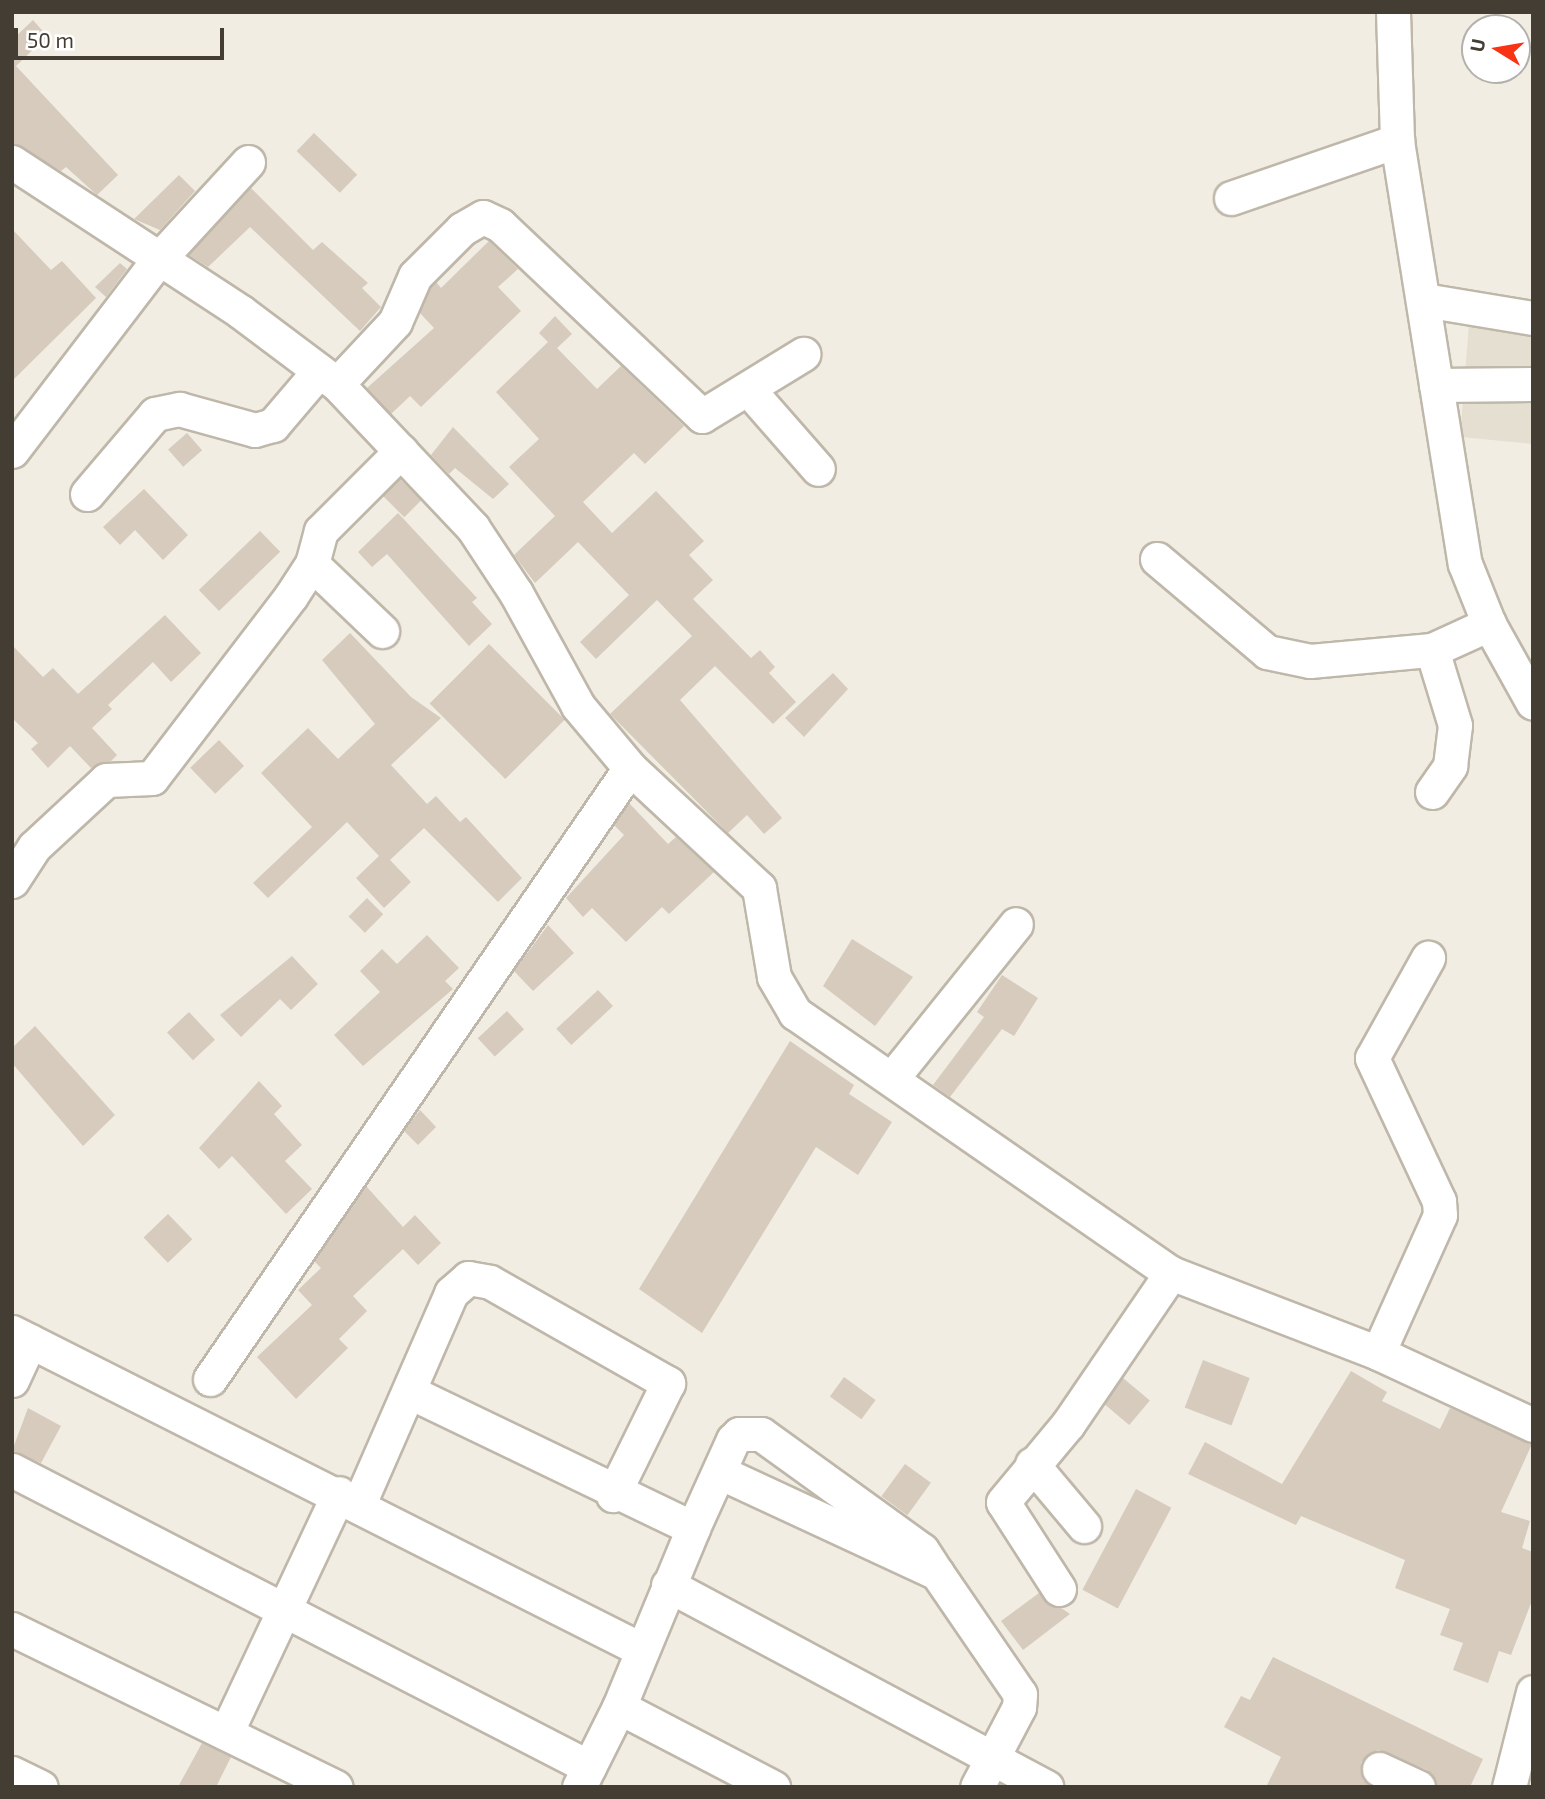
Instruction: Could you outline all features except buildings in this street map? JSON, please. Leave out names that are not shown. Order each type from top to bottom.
[{"type":"street","points":[[1393,12],[1397,141],[1465,564],[1489,624],[1533,704]]},
{"type":"street","points":[[1231,198],[1397,141]]},
{"type":"street","points":[[12,162],[328,378],[473,528],[516,593],[565,689],[630,768],[759,888],[774,977],[795,1013],[894,1077],[1171,1273],[1378,1353],[1533,1425]]},
{"type":"street","points":[[12,451],[158,260],[248,162]]},
{"type":"street","points":[[87,494],[155,414],[179,409],[254,430],[273,425],[395,322],[415,276],[462,229],[483,217],[500,225],[695,413],[708,417],[803,354]]},
{"type":"street","points":[[1424,300],[1533,318]]},
{"type":"street","points":[[1436,385],[1533,384]]},
{"type":"street","points":[[748,389],[818,469]]},
{"type":"street","points":[[12,881],[34,847],[106,780],[152,778],[240,669],[312,564],[321,531],[401,451]]},
{"type":"street","points":[[1157,559],[1267,652],[1310,661],[1432,650],[1489,624]]},
{"type":"street","points":[[312,564],[382,631]]},
{"type":"street","points":[[1432,650],[1455,725],[1450,765],[1432,792]]},
{"type":"street","points":[[209,1379],[630,768]]},
{"type":"street","points":[[894,1077],[1016,924]]},
{"type":"street","points":[[1378,1353],[1440,1215],[1372,1058],[1428,958]]},
{"type":"street","points":[[1059,1589],[1004,1506],[1032,1464],[1068,1424],[1171,1273]]},
{"type":"street","points":[[226,1733],[283,1611],[411,1393],[451,1293],[468,1278],[490,1282],[668,1383],[613,1495]]},
{"type":"street","points":[[12,1380],[21,1337],[349,1498],[642,1650]]},
{"type":"street","points":[[411,1393],[613,1495],[693,1528]]},
{"type":"street","points":[[12,1470],[283,1611],[584,1777],[619,1707],[668,1585],[719,1472],[739,1434],[761,1434],[922,1550],[1020,1694],[993,1758],[977,1787]]},
{"type":"street","points":[[1032,1464],[1084,1526]]},
{"type":"street","points":[[719,1472],[937,1573]]},
{"type":"street","points":[[668,1585],[1047,1787]]},
{"type":"street","points":[[12,1629],[337,1787]]},
{"type":"street","points":[[1509,1787],[1528,1741],[1533,1692]]},
{"type":"street","points":[[619,1707],[773,1787]]},
{"type":"street","points":[[1379,1769],[1418,1787]]},
{"type":"street","points":[[12,1773],[41,1787]]},
{"type":"shaded area","points":[[1469,323],[1533,330],[1533,444],[1460,437]]}]
